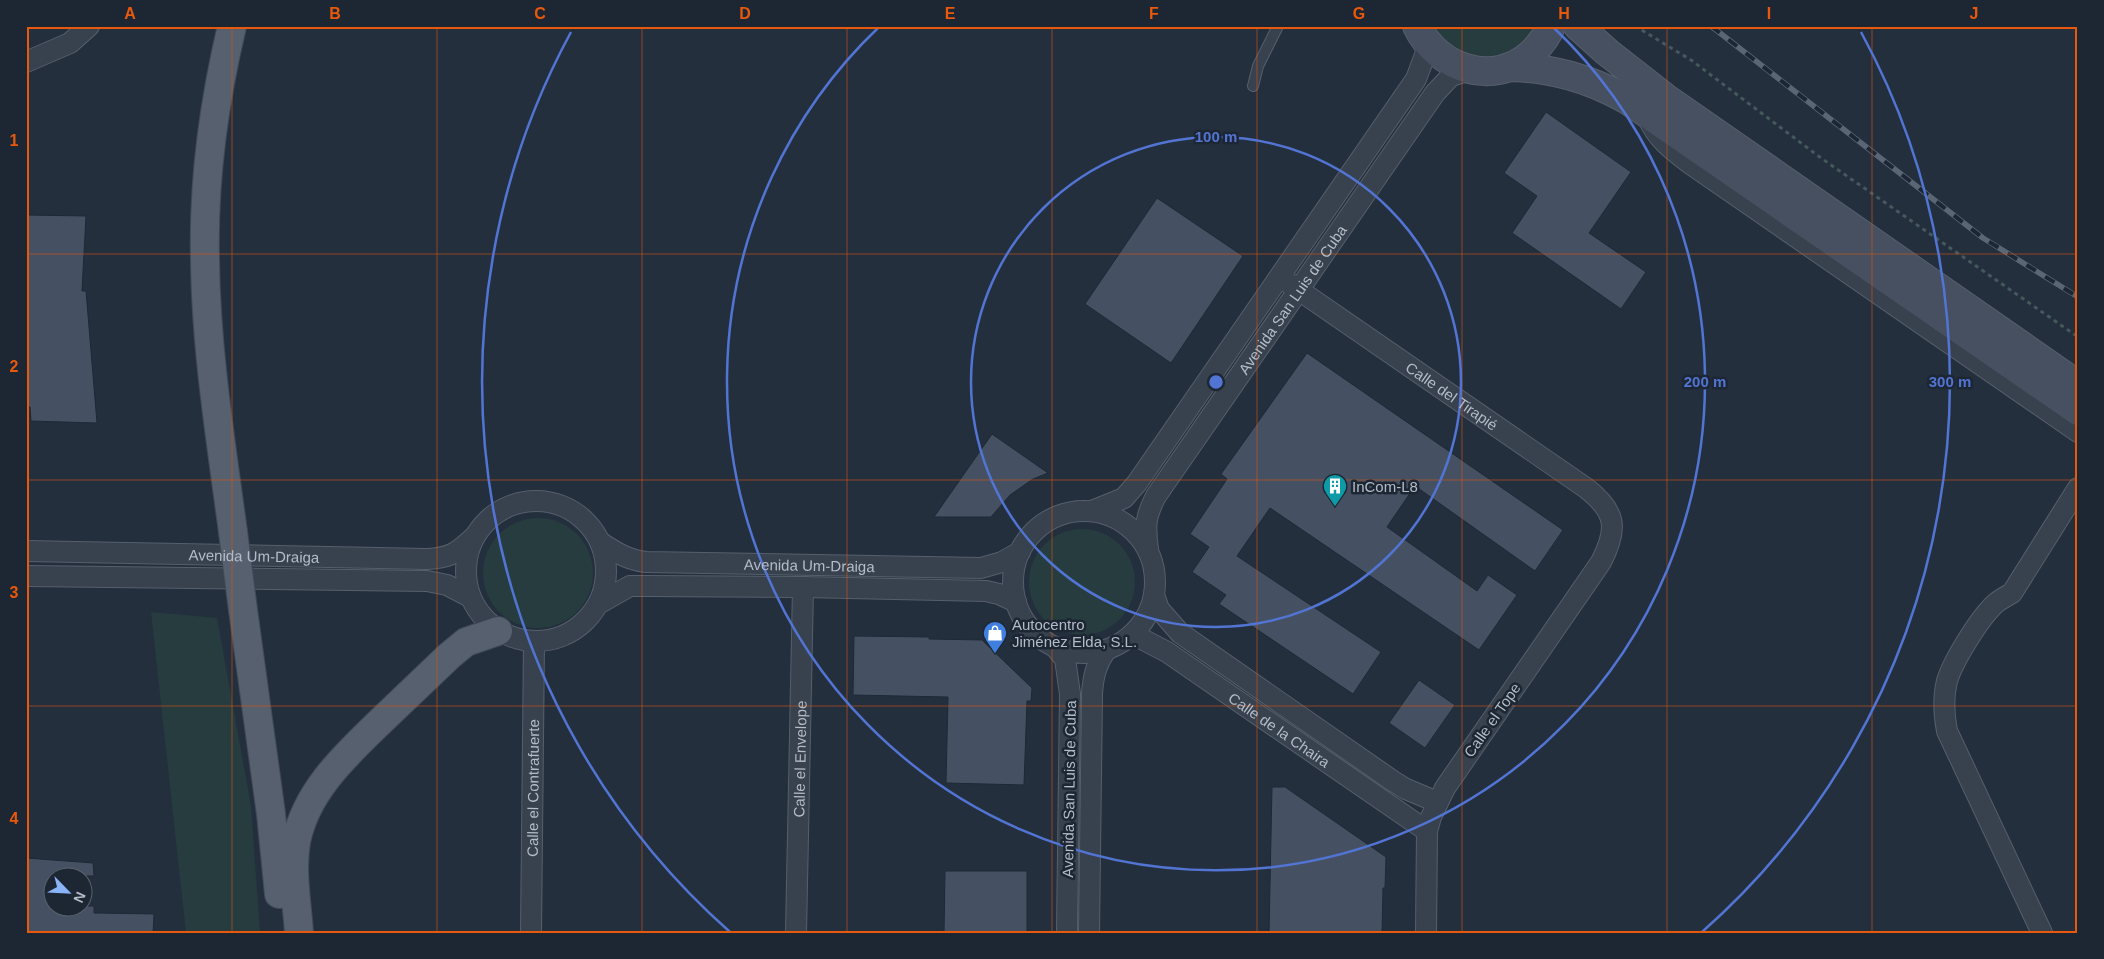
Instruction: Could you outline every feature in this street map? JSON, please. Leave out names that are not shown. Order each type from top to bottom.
[{"type":"main road","points":[[232,26],[220,81],[210,150],[205,259],[214,386],[272,814],[283,933]]},
{"type":"main road","points":[[299,933],[295,861],[296,841],[302,823],[325,779],[341,760],[449,656],[466,642],[484,634],[498,631]]},
{"type":"street","points":[[26,62],[70,44],[89,26]]},
{"type":"street","points":[[1422,35],[1446,60],[1470,70],[1496,71],[1526,59],[1539,46],[1551,26]]},
{"type":"street","points":[[1578,26],[1668,99],[2078,385]]},
{"type":"street","name":"Avenida San Luis de Cuba","points":[[1092,511],[1124,498],[1137,483],[1280,277],[1416,79],[1425,56],[1422,35]]},
{"type":"street","points":[[1508,67],[1543,69],[1583,79],[1608,89],[1646,111],[2078,411]]},
{"type":"street","name":"Avenida San Luis de Cuba","points":[[1148,549],[1145,529],[1147,513],[1156,496],[1435,93],[1451,76],[1470,70]]},
{"type":"street","points":[[1646,111],[1652,130],[1663,142],[1689,163],[2078,432]]},
{"type":"street","name":"Calle del Tirapié","points":[[1280,277],[1598,497],[1606,506],[1612,525]]},
{"type":"street","points":[[2042,933],[1947,731],[1944,698],[1948,680],[1963,650],[1987,613],[1997,603],[2012,593],[2078,488]]},
{"type":"street","points":[[539,501],[554,503],[568,508],[582,517],[592,528],[600,542],[605,556],[607,572],[600,603],[588,619],[573,632],[554,640],[534,642],[519,640],[498,631],[481,616],[470,597],[466,564],[474,537],[495,514],[509,506],[523,502],[539,501]]},
{"type":"street","points":[[1092,511],[1114,518],[1134,530],[1148,549],[1155,572],[1154,595],[1145,619],[1128,638],[1106,650],[1081,653],[1056,648],[1039,637],[1025,622],[1016,602],[1013,577],[1020,552],[1032,534],[1049,520],[1070,512],[1092,511]]},
{"type":"street","name":"Calle el Tope","points":[[1426,933],[1427,832],[1438,802],[1445,788],[1601,562],[1610,544],[1612,525]]},
{"type":"street","name":"Avenida Um-Draiga","points":[[26,551],[427,559],[445,558],[458,552],[474,537]]},
{"type":"street","name":"Avenida Um-Draiga","points":[[600,542],[616,553],[633,560],[646,562],[981,568],[1002,562],[1020,552]]},
{"type":"street","name":"Avenida Um-Draiga","points":[[26,576],[427,581],[447,585],[470,597]]},
{"type":"street","name":"Avenida Um-Draiga","points":[[600,603],[630,586],[803,586],[986,591],[999,594],[1016,602]]},
{"type":"street","name":"Calle el Envelope","points":[[796,933],[803,586]]},
{"type":"street","name":"Calle de la Chaira","points":[[1154,595],[1159,609],[1180,633],[1393,781],[1406,789],[1438,802]]},
{"type":"street","name":"Calle de la Chaira","points":[[1128,638],[1140,638],[1168,652],[1427,832]]},
{"type":"street","name":"Calle el Contrafuerte","points":[[531,933],[534,642]]},
{"type":"street","name":"Avenida San Luis de Cuba","points":[[1056,648],[1065,659],[1070,694],[1067,933]]},
{"type":"street","name":"Avenida San Luis de Cuba","points":[[1089,933],[1092,694],[1098,661],[1106,650]]},
{"type":"lane","points":[[1253,86],[1258,66],[1278,26]]},
{"type":"path","points":[[1635,26],[1691,60],[1821,158],[2078,336]]},
{"type":"green space","points":[[1430,26],[1540,26],[1516,52],[1497,59],[1457,53]]},
{"type":"green space","points":[[538,518],[559,522],[577,534],[589,552],[593,573],[589,594],[577,612],[559,624],[538,628],[517,624],[499,612],[487,594],[483,573],[487,552],[499,534],[517,522]]},
{"type":"green space","points":[[1082,529],[1102,533],[1119,545],[1131,562],[1135,582],[1131,602],[1119,619],[1102,631],[1082,635],[1062,631],[1045,619],[1033,602],[1029,582],[1033,562],[1045,545],[1062,533]]},
{"type":"green space","points":[[151,612],[217,618],[251,806],[260,933],[186,933]]},
{"type":"building","points":[[1546,112],[1631,172],[1589,233],[1646,272],[1621,309],[1512,233],[1537,196],[1504,173]]},
{"type":"building","points":[[1157,198],[1243,256],[1171,363],[1085,304]]},
{"type":"building","points":[[26,215],[86,216],[82,291],[86,291],[97,423],[31,421],[30,407],[26,407]]},
{"type":"building","name":"InCom-L8","points":[[1307,353],[1563,530],[1535,571],[1415,486],[1387,527],[1477,591],[1488,575],[1517,595],[1479,650],[1270,508],[1237,556],[1381,652],[1353,694],[1219,604],[1226,595],[1192,572],[1209,547],[1190,534],[1227,479],[1221,474]]},
{"type":"building","points":[[992,434],[1048,473],[1033,479],[1010,495],[991,517],[934,517]]},
{"type":"building","points":[[854,636],[982,640],[1032,688],[1031,701],[1027,701],[1024,785],[946,783],[948,697],[853,695]]},
{"type":"building","points":[[1419,680],[1455,705],[1425,748],[1389,723]]},
{"type":"building","points":[[1272,787],[1285,787],[1386,857],[1382,933],[1269,933]]},
{"type":"building","points":[[26,858],[93,863],[94,876],[92,876],[92,866],[42,866],[42,916],[92,916],[92,906],[94,906],[94,913],[154,914],[153,933],[26,933]]},
{"type":"building","points":[[945,871],[1027,871],[1027,933],[944,933]]},
{"type":"railway","points":[[1711,26],[1983,238],[2078,297]]},
{"type":"place","name":"InCom-L8","points":[[1335,507]]},
{"type":"place","name":"Autocentro Jiménez Elda, S.L.","points":[[995,654]]}]
